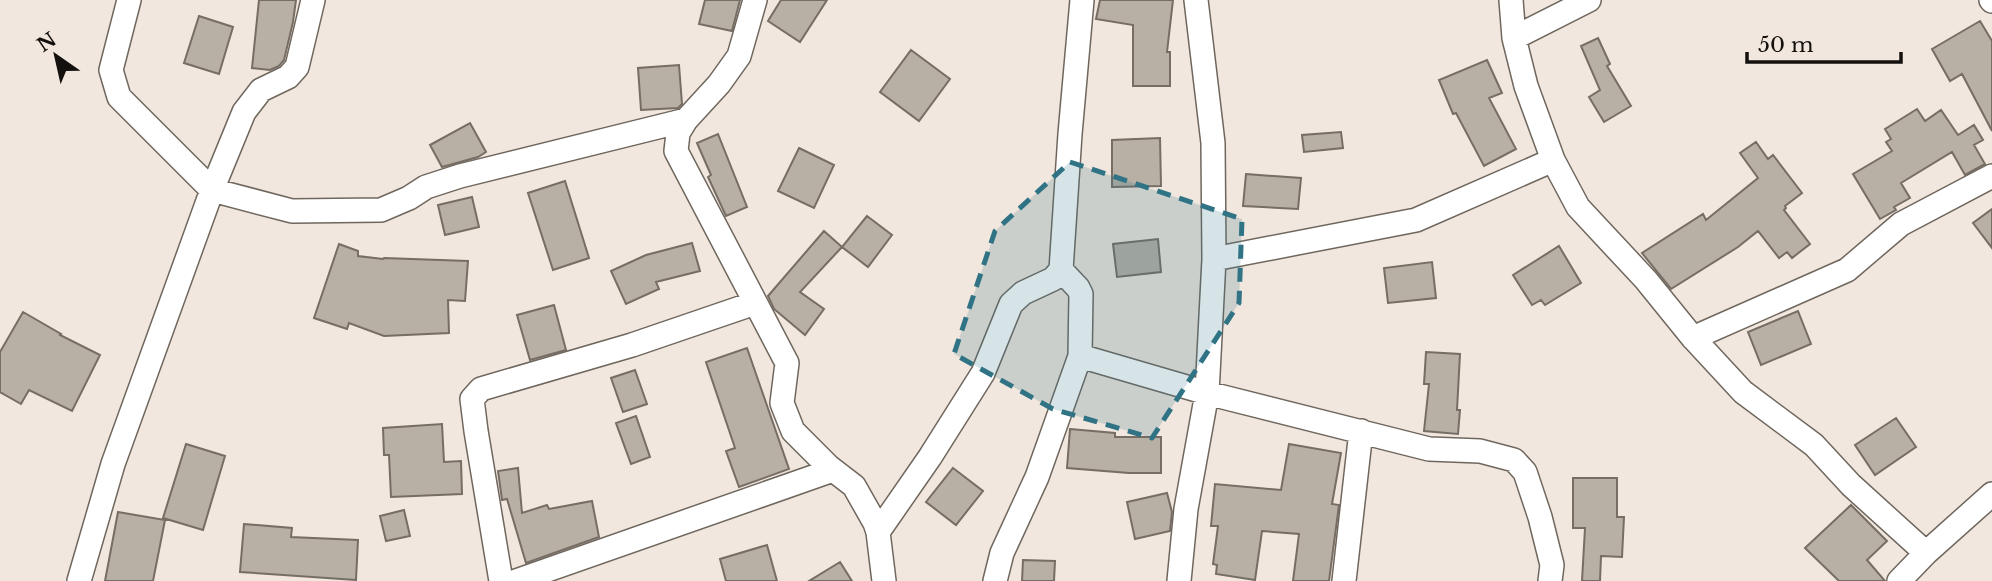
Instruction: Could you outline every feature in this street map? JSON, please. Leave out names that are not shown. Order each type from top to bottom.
[{"type":"street","points":[[129,0],[111,70],[119,97],[212,190],[292,211],[381,210],[426,187],[460,176],[686,120]]},
{"type":"street","points":[[79,581],[113,464],[212,190],[244,112],[261,90],[288,77],[297,67],[313,0]]},
{"type":"street","points":[[755,0],[739,56],[719,84],[686,120],[678,133],[676,151],[787,363],[782,403],[793,431],[833,470],[854,486],[875,523],[884,581]]},
{"type":"street","points":[[878,532],[983,373],[1012,304],[1023,293],[1053,279],[1061,270],[1082,0]]},
{"type":"street","points":[[1179,581],[1186,509],[1207,393],[1214,259],[1213,143],[1196,0]]},
{"type":"street","points":[[1511,0],[1514,38],[1526,86],[1553,160],[1578,207],[1744,392],[1814,445],[1851,485],[1926,553]]},
{"type":"street","points":[[1514,38],[1589,0]]},
{"type":"street","points":[[1214,259],[1416,220],[1553,160]]},
{"type":"street","points":[[1693,338],[1847,270],[1901,224],[1992,176]]},
{"type":"street","points":[[995,581],[1002,553],[1037,477],[1080,356],[1081,294],[1061,270]]},
{"type":"street","points":[[501,581],[475,431],[472,399],[481,389],[632,345],[755,303]]},
{"type":"street","points":[[1080,356],[1207,393],[1429,449],[1480,451],[1514,460],[1525,472],[1540,517],[1552,565],[1550,581]]},
{"type":"street","points":[[1344,581],[1361,431]]},
{"type":"street","points":[[516,581],[833,470]]},
{"type":"street","points":[[1899,581],[1992,494]]},
{"type":"highlighted area","points":[[1070,162],[1242,219],[1239,303],[1152,438],[1053,409],[954,354],[995,231]]},
{"type":"building","points":[[259,0],[296,0],[284,60],[270,70],[252,68]]},
{"type":"building","points":[[705,0],[740,0],[732,31],[699,24]]},
{"type":"building","points":[[781,0],[827,0],[800,42],[768,21]]},
{"type":"building","points":[[1100,0],[1173,0],[1167,52],[1170,52],[1170,86],[1133,86],[1133,25],[1096,19]]},
{"type":"building","points":[[199,16],[233,27],[219,74],[184,63]]},
{"type":"building","points":[[1980,21],[1992,41],[1992,131],[1962,74],[1950,81],[1932,49]]},
{"type":"building","points":[[1598,38],[1610,64],[1607,66],[1631,106],[1604,122],[1589,97],[1600,90],[1581,46]]},
{"type":"building","points":[[911,50],[950,79],[919,121],[880,92]]},
{"type":"building","points":[[1487,60],[1502,93],[1489,98],[1516,149],[1484,166],[1456,113],[1453,114],[1439,80]]},
{"type":"building","points":[[679,65],[682,104],[678,108],[641,110],[638,68]]},
{"type":"building","points":[[1917,109],[1925,121],[1941,110],[1958,135],[1974,125],[1983,140],[1974,145],[1985,164],[1965,175],[1952,152],[1901,183],[1910,198],[1880,219],[1853,174],[1892,151],[1886,142],[1891,139],[1885,129]]},
{"type":"building","points":[[470,123],[486,152],[478,157],[442,167],[430,145]]},
{"type":"building","points":[[1341,132],[1343,148],[1304,152],[1302,135]]},
{"type":"building","points":[[718,134],[747,207],[726,216],[708,177],[711,175],[697,143]]},
{"type":"building","points":[[1160,138],[1161,186],[1112,187],[1112,140]]},
{"type":"building","points":[[1756,142],[1768,159],[1773,155],[1802,193],[1785,206],[1784,210],[1810,244],[1792,258],[1787,252],[1779,258],[1758,231],[1738,247],[1671,289],[1642,253],[1703,214],[1706,220],[1758,178],[1740,153]]},
{"type":"building","points":[[799,148],[834,165],[814,208],[778,191]]},
{"type":"building","points":[[1246,174],[1301,178],[1298,209],[1243,206]]},
{"type":"building","points":[[565,181],[589,258],[553,270],[528,193]]},
{"type":"building","points":[[472,197],[479,227],[445,235],[438,205]]},
{"type":"building","points":[[1992,209],[1992,248],[1973,223]]},
{"type":"building","points":[[867,216],[892,235],[868,267],[842,247]]},
{"type":"building","points":[[824,231],[842,247],[800,292],[824,309],[805,335],[774,309],[768,296]]},
{"type":"building","points":[[1158,239],[1161,272],[1117,277],[1113,244]]},
{"type":"building","points":[[692,243],[700,271],[656,282],[659,289],[626,304],[611,271],[646,255]]},
{"type":"building","points":[[339,244],[358,251],[358,256],[468,261],[465,301],[448,300],[449,333],[384,336],[349,323],[347,329],[314,318]]},
{"type":"building","points":[[1559,246],[1581,283],[1545,305],[1541,300],[1532,305],[1513,275]]},
{"type":"building","points":[[1432,262],[1436,298],[1388,303],[1384,268]]},
{"type":"building","points":[[554,305],[566,350],[530,360],[517,315]]},
{"type":"building","points":[[1798,311],[1811,344],[1761,365],[1748,332]]},
{"type":"building","points":[[23,312],[100,355],[72,411],[29,390],[21,404],[0,392],[0,352]]},
{"type":"building","points":[[747,348],[789,469],[739,487],[726,451],[735,448],[706,362]]},
{"type":"building","points":[[1426,352],[1460,354],[1458,434],[1424,431],[1429,384],[1424,384]]},
{"type":"building","points":[[635,370],[647,404],[623,412],[611,378]]},
{"type":"building","points":[[636,416],[650,457],[631,464],[616,423]]},
{"type":"building","points":[[1896,418],[1916,447],[1875,475],[1855,445]]},
{"type":"building","points":[[442,424],[444,462],[461,461],[462,494],[391,497],[389,455],[384,455],[383,428]]},
{"type":"building","points":[[1070,429],[1115,433],[1115,437],[1161,437],[1161,473],[1067,468]]},
{"type":"building","points":[[186,444],[225,456],[203,530],[163,518]]},
{"type":"building","points":[[1289,444],[1341,453],[1332,504],[1339,505],[1329,581],[1293,581],[1299,534],[1262,531],[1255,580],[1216,574],[1217,565],[1213,564],[1218,526],[1211,526],[1215,484],[1281,490]]},
{"type":"building","points":[[518,468],[522,513],[547,505],[549,509],[592,501],[599,537],[526,563],[507,499],[502,500],[498,471]]},
{"type":"building","points":[[953,468],[983,491],[956,525],[926,502]]},
{"type":"building","points":[[1573,478],[1617,478],[1617,517],[1624,517],[1622,557],[1601,556],[1600,581],[1582,581],[1585,528],[1573,528]]},
{"type":"building","points":[[1167,493],[1172,512],[1170,531],[1135,539],[1127,502]]},
{"type":"building","points":[[1851,505],[1887,541],[1867,560],[1885,581],[1839,581],[1805,548]]},
{"type":"building","points":[[404,510],[410,536],[386,541],[380,516]]},
{"type":"building","points":[[118,512],[165,520],[153,581],[105,581]]},
{"type":"building","points":[[244,524],[292,528],[291,537],[358,540],[356,580],[240,572]]},
{"type":"building","points":[[767,545],[777,581],[726,581],[720,559]]},
{"type":"building","points":[[1023,560],[1055,561],[1054,581],[1022,581]]},
{"type":"building","points":[[840,562],[852,581],[809,581]]}]
